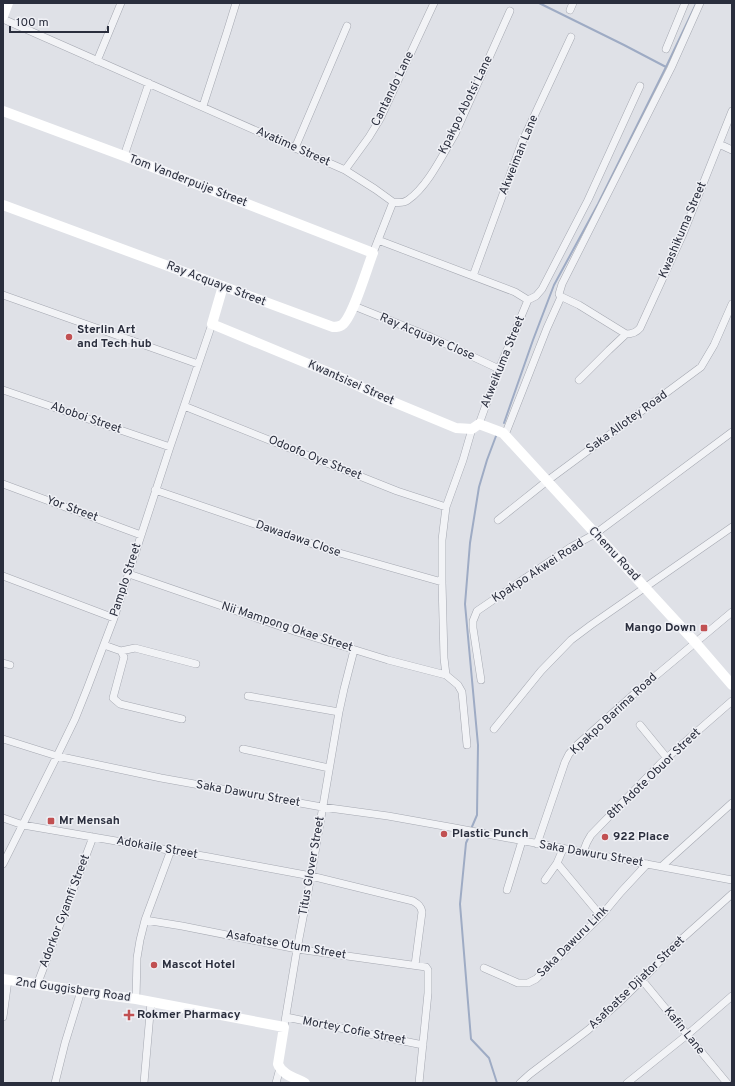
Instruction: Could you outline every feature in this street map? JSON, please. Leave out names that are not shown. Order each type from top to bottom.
[{"type":"street","points":[[3,17],[8,3]]},
{"type":"street","points":[[97,61],[122,3]]},
{"type":"street","points":[[203,106],[236,3]]},
{"type":"street","name":"Cantando Lane","points":[[345,170],[380,119],[434,3]]},
{"type":"street","points":[[570,10],[573,3]]},
{"type":"street","points":[[666,49],[685,3]]},
{"type":"street","points":[[504,434],[561,297],[559,294],[562,284],[671,68],[700,3]]},
{"type":"street","name":"Kpakpo Abotsi Lane","points":[[393,202],[403,202],[408,200],[426,182],[444,153],[510,11]]},
{"type":"street","name":"Avatime Street","points":[[3,17],[97,61],[203,106],[345,170],[393,202]]},
{"type":"street","points":[[295,148],[347,26]]},
{"type":"street","name":"Akweiman Lane","points":[[473,276],[522,142],[571,37]]},
{"type":"street","points":[[124,156],[149,83]]},
{"type":"street","points":[[393,202],[378,240],[515,292],[528,300],[536,296],[542,289],[588,200],[640,86]]},
{"type":"street","name":"Tom Vanderpuije Street","points":[[3,111],[124,156],[373,253]]},
{"type":"street","name":"Kwashikuma Street","points":[[579,380],[609,350],[623,333],[632,334],[637,332],[640,328],[683,234],[732,111]]},
{"type":"street","points":[[719,144],[732,150]]},
{"type":"street","name":"Ray Acquaye Street","points":[[3,205],[333,327],[343,324],[354,306],[378,240]]},
{"type":"street","name":"Pamplo Street","points":[[3,864],[75,719],[104,645],[212,324],[223,286]]},
{"type":"street","points":[[3,295],[198,364]]},
{"type":"street","points":[[561,297],[579,305],[623,333]]},
{"type":"street","name":"Akweikuma Street","points":[[446,675],[444,658],[442,540],[446,507],[475,426],[528,300]]},
{"type":"street","name":"Saka Allotey Road","points":[[498,520],[547,481],[701,367],[714,345],[732,304]]},
{"type":"street","name":"Ray Acquaye Close","points":[[354,306],[431,337],[499,369]]},
{"type":"street","name":"Kwantsisei Street","points":[[212,324],[335,375],[386,399],[456,428],[475,426],[491,428]]},
{"type":"street","name":"Aboboi Street","points":[[3,390],[170,447]]},
{"type":"street","name":"Odoofo Oye Street","points":[[184,406],[397,491],[446,507]]},
{"type":"street","name":"Chemu Road","points":[[491,428],[504,434],[695,642],[732,685]]},
{"type":"street","name":"Kpakpo Akwei Road","points":[[480,680],[473,628],[473,621],[477,611],[571,547],[595,534],[732,432]]},
{"type":"street","name":"Yor Street","points":[[3,484],[141,535]]},
{"type":"street","name":"Dawadawa Close","points":[[155,490],[336,552],[442,582]]},
{"type":"street","points":[[494,730],[540,671],[571,640],[732,527]]},
{"type":"street","name":"Nii Mampong Okae Street","points":[[129,574],[297,632],[388,660],[446,675]]},
{"type":"street","points":[[3,576],[114,618]]},
{"type":"street","name":"Kpakpo Barima Road","points":[[537,844],[562,768],[569,754],[634,694],[732,612]]},
{"type":"street","points":[[104,645],[121,651],[135,648],[196,664]]},
{"type":"street","name":"Titus Glover Street","points":[[276,1083],[280,1068],[278,1064],[297,949],[339,712],[354,650]]},
{"type":"street","points":[[121,651],[124,658],[113,698],[120,704],[182,719]]},
{"type":"street","points":[[446,675],[458,685],[462,692],[467,745]]},
{"type":"street","points":[[248,696],[339,712]]},
{"type":"street","name":"8th Adote Obuor Street","points":[[583,852],[591,835],[667,758],[732,700]]},
{"type":"street","points":[[640,725],[667,758]]},
{"type":"street","name":"Saka Dawuru Street","points":[[3,738],[57,756],[161,778],[322,807],[388,816],[732,880]]},
{"type":"street","points":[[242,749],[329,768]]},
{"type":"street","points":[[662,866],[732,803]]},
{"type":"street","name":"Adokaile Street","points":[[3,818],[23,825],[311,876],[413,901],[418,903],[422,908],[415,965]]},
{"type":"street","name":"Adorkor Gyamfi Street","points":[[37,985],[93,837]]},
{"type":"street","points":[[508,890],[522,841]]},
{"type":"street","points":[[545,880],[557,863],[563,849]]},
{"type":"street","points":[[136,999],[138,948],[145,920],[171,850]]},
{"type":"street","points":[[557,863],[601,916]]},
{"type":"street","name":"Saka Dawuru Link","points":[[484,968],[518,983],[528,983],[536,979],[601,916],[647,864]]},
{"type":"street","name":"Asafoatse Djiator Street","points":[[520,1083],[588,1030],[615,1006],[675,945],[732,894]]},
{"type":"street","name":"Asafoatse Otum Street","points":[[145,920],[297,949],[426,967],[428,970],[428,993],[423,1045]]},
{"type":"street","points":[[3,1017],[6,980]]},
{"type":"street","name":"2nd Guggisberg Road","points":[[6,980],[285,1022]]},
{"type":"street","name":"Kafin Lane","points":[[642,980],[726,1083]]},
{"type":"street","points":[[55,1083],[65,1043],[81,991]]},
{"type":"street","points":[[627,1083],[687,1035],[732,996]]},
{"type":"street","points":[[144,1083],[151,1002]]},
{"type":"street","name":"Mortey Cofie Street","points":[[285,1022],[423,1045]]},
{"type":"street","points":[[419,1083],[423,1045]]},
{"type":"street","points":[[280,1068],[283,1072],[305,1083]]},
{"type":"waterway","points":[[539,3],[666,67]]},
{"type":"waterway","points":[[504,423],[554,285],[598,204],[696,4]]},
{"type":"waterway","points":[[471,829],[477,815],[478,745],[465,604],[470,543],[479,487],[496,436]]},
{"type":"waterway","points":[[470,834],[466,843],[460,904],[471,1039],[489,1058],[497,1083]]},
{"type":"place","name":"Sterlin Art and Tech hub","points":[[69,337]]},
{"type":"place","name":"Mango Down","points":[[704,628]]},
{"type":"place","name":"Mr Mensah","points":[[51,821]]},
{"type":"place","name":"Plastic Punch","points":[[444,834]]},
{"type":"place","name":"922 Place","points":[[605,837]]},
{"type":"place","name":"Mascot Hotel","points":[[154,965]]},
{"type":"place","name":"Rokmer Pharmacy","points":[[129,1015]]}]
